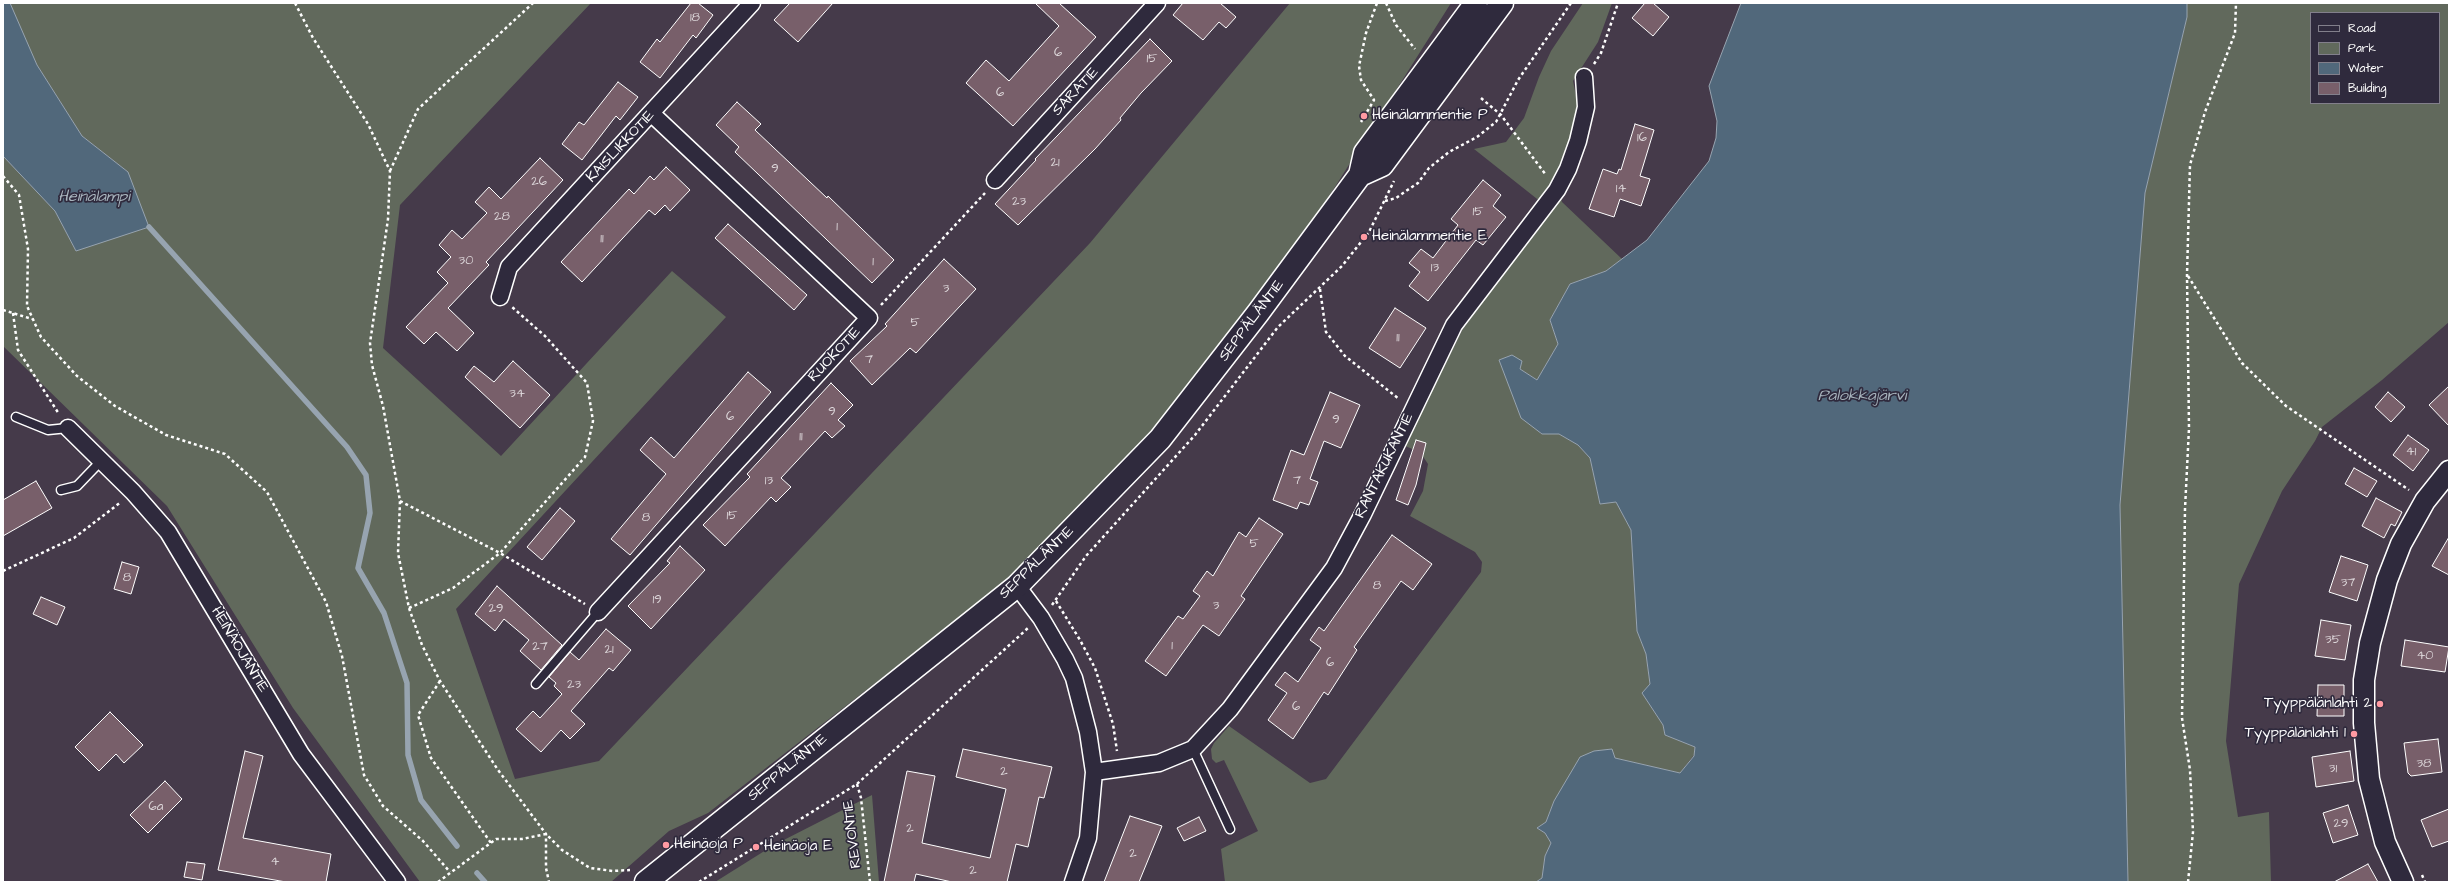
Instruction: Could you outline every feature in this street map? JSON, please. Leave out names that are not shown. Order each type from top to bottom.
[{"type":"main road","name":"SEPPÄLÄNTIE","points":[[639,876],[1017,586],[1160,439],[1258,313],[1360,175],[1365,153],[1476,3]]},
{"type":"main road","name":"SEPPÄLÄNTIE","points":[[1360,175],[1382,165],[1502,3]]},
{"type":"street","name":"KAISLIKKOTIE","points":[[500,296],[510,267],[652,114],[752,3]]},
{"type":"street","name":"SARATIE","points":[[995,180],[1158,3]]},
{"type":"street","name":"RANTAKUKANTIE","points":[[1094,772],[1159,763],[1193,749],[1230,709],[1334,568],[1454,325],[1557,190],[1578,141],[1586,107],[1584,77]]},
{"type":"street","name":"RUOKOTIE","points":[[598,612],[869,318],[652,114]]},
{"type":"street","name":"HEINÄOJANTIE","points":[[68,428],[133,492],[168,532],[301,754],[397,882]]},
{"type":"street","points":[[2403,882],[2385,842],[2369,779],[2364,723],[2364,680],[2370,643],[2387,580],[2401,544],[2425,501],[2449,471]]},
{"type":"street","points":[[1017,586],[1056,643],[1074,678],[1088,732],[1094,772],[1088,838],[1073,882]]},
{"type":"lane","points":[[16,417],[48,430],[68,428]]},
{"type":"lane","points":[[61,490],[77,486],[102,461]]},
{"type":"lane","points":[[536,684],[598,612]]},
{"type":"lane","points":[[1193,749],[1230,829]]},
{"type":"path","points":[[295,3],[313,38],[368,124],[390,171]]},
{"type":"path","points":[[533,3],[418,109],[390,171],[388,219],[370,343],[372,365],[383,406],[400,502],[398,553],[409,608],[422,645],[440,681],[498,770],[546,834],[562,850],[590,868],[639,876]]},
{"type":"path","points":[[1359,126],[1374,100],[1361,80],[1359,66],[1366,33],[1377,3]]},
{"type":"path","points":[[1386,3],[1396,24],[1416,49]]},
{"type":"path","points":[[1384,201],[1396,198],[1406,191],[1418,182],[1429,168],[1449,152],[1477,137],[1496,122],[1518,80],[1571,3]]},
{"type":"path","points":[[1584,77],[1601,53],[1618,3]]},
{"type":"path","points":[[2188,882],[2193,832],[2190,770],[2182,718],[2185,509],[2189,428],[2187,275],[2190,165],[2204,112],[2235,33],[2236,3]]},
{"type":"path","points":[[1481,98],[1501,115],[1557,190]]},
{"type":"path","points":[[3,176],[20,195],[28,249],[26,306],[41,337],[77,376],[116,406],[166,435],[225,454],[267,492],[326,602],[342,656],[354,734],[364,775],[383,806],[424,841],[450,872]]},
{"type":"path","points":[[869,318],[974,207],[995,180]]},
{"type":"path","points":[[2187,275],[2242,363],[2286,406],[2425,501]]},
{"type":"path","points":[[1320,289],[1326,332],[1345,356],[1405,403],[1414,406]]},
{"type":"path","points":[[409,608],[453,588],[500,553],[585,457],[593,421],[587,383],[545,336],[500,296]]},
{"type":"path","points":[[3,310],[33,319]]},
{"type":"path","points":[[13,313],[18,350],[68,428]]},
{"type":"path","points":[[3,571],[74,538],[133,492]]},
{"type":"path","points":[[400,502],[500,553],[598,612]]},
{"type":"path","points":[[1056,601],[1095,668],[1113,724],[1120,769]]},
{"type":"path","points":[[440,681],[418,715],[431,758],[491,843]]},
{"type":"path","name":"REVONTIE","points":[[699,882],[857,784],[861,798],[870,882]]},
{"type":"path","points":[[438,882],[496,839],[522,839],[546,834]]},
{"type":"path","points":[[546,834],[546,868],[549,882]]},
{"type":"path","points":[[2419,869],[2426,882]]},
{"type":"green space","points":[[3,3],[591,3],[400,205],[383,348],[501,456],[672,271],[726,317],[456,609],[515,779],[599,761],[1090,243],[1290,3],[1451,3],[1304,236],[1192,386],[1135,448],[1080,514],[990,594],[708,813],[669,831],[611,882],[420,882],[293,708],[167,506],[3,346],[3,156],[55,211],[76,251],[128,172],[82,136],[37,65]]},
{"type":"green space","points":[[1583,3],[1612,3],[1598,42],[1573,81],[1580,115],[1556,180],[1562,202],[1622,259],[1606,271],[1570,284],[1550,320],[1558,344],[1537,380],[1520,369],[1512,355],[1499,361],[1541,434],[1559,434],[1578,445],[1590,458],[1600,504],[1616,502],[1631,530],[1637,631],[1646,654],[1650,685],[1642,693],[1663,725],[1665,735],[1695,747],[1694,755],[1680,773],[1614,758],[1554,801],[1546,822],[1537,828],[1545,833],[1551,843],[1545,856],[1542,878],[1536,882],[1225,882],[1221,849],[1258,831],[1224,760],[1216,763],[1212,759],[1211,749],[1214,743],[1229,726],[1310,783],[1326,779],[1481,572],[1482,562],[1475,552],[1410,516],[1423,491],[1428,464],[1420,452],[1405,446],[1462,330],[1551,210],[1474,149],[1506,142],[1524,118],[1539,77],[1551,51]]},
{"type":"green space","points":[[2187,3],[2449,3],[2449,322],[2382,380],[2322,427],[2315,441],[2282,491],[2239,584],[2226,741],[2238,817],[2269,812],[2271,882],[2128,882],[2120,505],[2145,193],[2187,17]]},
{"type":"green space","points":[[872,795],[879,882],[715,882],[774,845]]},
{"type":"water","name":"Heinälampi","points":[[3,3],[10,3],[37,65],[82,136],[128,172],[149,227],[76,251],[55,211],[3,156]]},
{"type":"water","name":"Palokkajärvi","points":[[1741,3],[2187,3],[2187,17],[2145,193],[2120,505],[2128,882],[1536,882],[1542,878],[1545,856],[1551,843],[1545,833],[1537,828],[1546,822],[1554,801],[1580,757],[1594,751],[1612,749],[1615,758],[1680,773],[1694,756],[1695,747],[1665,735],[1663,725],[1642,693],[1650,684],[1646,654],[1637,631],[1631,530],[1616,502],[1600,504],[1590,458],[1578,445],[1559,434],[1542,434],[1521,418],[1499,360],[1512,355],[1522,361],[1520,369],[1537,380],[1558,344],[1550,320],[1570,284],[1606,271],[1647,240],[1709,161],[1716,138],[1717,121],[1709,86]]},
{"type":"building","points":[[691,3],[698,3],[713,15],[696,38],[693,35],[660,78],[640,62],[657,39],[660,42]]},
{"type":"building","points":[[790,3],[833,3],[798,42],[774,20]]},
{"type":"building","points":[[1035,3],[1059,3],[1096,37],[1013,126],[966,83],[986,60],[1009,81],[1059,26]]},
{"type":"building","points":[[1183,3],[1220,3],[1236,17],[1226,28],[1219,22],[1203,40],[1173,15]]},
{"type":"building","points":[[1645,3],[1653,3],[1669,17],[1653,36],[1632,18]]},
{"type":"building","points":[[1150,39],[1172,61],[1141,93],[1120,118],[1121,120],[1095,149],[1018,225],[995,204],[1036,160],[1035,159]]},
{"type":"building","points":[[618,82],[638,97],[620,120],[616,116],[582,160],[562,144],[579,122],[584,125]]},
{"type":"building","points":[[737,102],[761,124],[755,130],[827,198],[828,196],[894,260],[872,283],[735,152],[739,147],[716,125]]},
{"type":"building","points":[[1635,124],[1654,130],[1640,176],[1650,179],[1641,206],[1620,199],[1614,217],[1589,209],[1603,169],[1617,174],[1619,169],[1621,170]]},
{"type":"building","points":[[540,158],[563,180],[486,262],[489,265],[448,308],[474,333],[457,351],[436,332],[424,344],[406,327],[448,283],[437,272],[451,257],[439,245],[452,230],[462,239],[487,213],[475,202],[489,187],[501,199]]},
{"type":"building","points":[[666,167],[690,190],[670,211],[665,205],[655,215],[649,210],[582,282],[561,262],[629,189],[634,194],[650,176],[654,180]]},
{"type":"building","points":[[1483,180],[1501,195],[1493,206],[1506,217],[1483,245],[1476,240],[1428,301],[1409,286],[1420,272],[1409,263],[1421,249],[1433,258],[1458,225],[1451,219]]},
{"type":"building","points":[[728,224],[807,295],[794,310],[715,238]]},
{"type":"building","points":[[944,259],[976,289],[916,353],[910,348],[872,385],[850,361],[887,326],[885,324]]},
{"type":"building","points":[[1395,308],[1426,328],[1400,368],[1369,348]]},
{"type":"building","points":[[513,361],[550,395],[520,428],[465,377],[474,366],[494,382]]},
{"type":"building","points":[[748,372],[771,392],[630,555],[611,539],[666,474],[640,450],[651,437],[674,458]]},
{"type":"building","points":[[831,383],[853,405],[838,420],[845,426],[832,438],[825,431],[781,478],[791,487],[776,502],[771,497],[725,546],[703,525],[750,477],[747,474]]},
{"type":"building","points":[[2449,386],[2449,426],[2429,405]]},
{"type":"building","points":[[1330,392],[1360,405],[1341,448],[1324,441],[1310,479],[1318,482],[1309,505],[1300,502],[1297,509],[1273,500],[1291,450],[1304,455]]},
{"type":"building","points":[[2388,392],[2405,407],[2391,422],[2375,407]]},
{"type":"building","points":[[2408,435],[2429,450],[2413,471],[2393,455]]},
{"type":"building","points":[[1416,440],[1426,443],[1416,485],[1408,505],[1396,500]]},
{"type":"building","points":[[2354,468],[2377,481],[2367,497],[2345,484]]},
{"type":"building","points":[[36,481],[52,508],[3,536],[3,500]]},
{"type":"building","points":[[2376,498],[2402,512],[2395,526],[2391,524],[2384,538],[2362,526]]},
{"type":"building","points":[[560,508],[575,521],[542,560],[527,547]]},
{"type":"building","points":[[1259,518],[1283,534],[1241,596],[1245,599],[1219,636],[1203,625],[1166,676],[1145,661],[1178,616],[1183,619],[1200,596],[1193,591],[1207,571],[1213,576],[1239,532],[1246,537]]},
{"type":"building","points":[[1392,535],[1432,564],[1413,590],[1401,581],[1354,647],[1357,650],[1328,695],[1324,692],[1293,739],[1268,720],[1287,693],[1275,685],[1285,672],[1298,682],[1321,648],[1310,640],[1319,627],[1324,631]]},
{"type":"building","points":[[2449,537],[2449,575],[2432,566]]},
{"type":"building","points":[[680,546],[705,570],[651,629],[628,606],[670,563],[667,561]]},
{"type":"building","points":[[2341,556],[2368,565],[2357,601],[2329,592]]},
{"type":"building","points":[[122,562],[139,567],[131,594],[114,589]]},
{"type":"building","points":[[497,586],[562,645],[541,670],[520,651],[529,640],[504,619],[495,631],[475,614]]},
{"type":"building","points":[[41,597],[65,607],[57,625],[33,614]]},
{"type":"building","points":[[2321,620],[2351,625],[2345,660],[2315,656]]},
{"type":"building","points":[[606,629],[631,650],[613,671],[609,668],[571,711],[585,724],[570,739],[561,730],[541,752],[516,729],[533,711],[540,718],[562,694],[554,686],[556,683],[549,677],[570,652],[579,660]]},
{"type":"building","points":[[2405,640],[2449,647],[2445,672],[2401,666]]},
{"type":"building","points":[[2318,685],[2344,685],[2344,716],[2317,716]]},
{"type":"building","points":[[110,712],[143,745],[124,763],[116,754],[99,771],[75,747]]},
{"type":"building","points":[[2438,739],[2442,772],[2411,776],[2408,773],[2404,743]]},
{"type":"building","points":[[963,749],[1052,767],[1044,798],[1039,797],[1028,847],[1016,844],[1007,882],[952,882],[916,874],[914,882],[884,882],[907,771],[935,776],[922,843],[990,858],[1006,789],[956,777]]},
{"type":"building","points":[[245,751],[263,756],[243,838],[331,854],[326,882],[286,882],[218,870]]},
{"type":"building","points":[[2350,751],[2354,781],[2316,787],[2312,757]]},
{"type":"building","points":[[165,781],[182,799],[148,833],[130,815]]},
{"type":"building","points":[[2348,805],[2358,835],[2333,843],[2323,813]]},
{"type":"building","points":[[2449,809],[2449,841],[2432,847],[2421,820]]},
{"type":"building","points":[[1130,816],[1162,826],[1139,882],[1104,882]]},
{"type":"building","points":[[1199,817],[1206,831],[1184,841],[1177,828]]},
{"type":"building","points":[[187,862],[205,864],[202,880],[184,877]]},
{"type":"building","points":[[2368,864],[2378,882],[2334,882]]},
{"type":"waterway","points":[[149,227],[347,447],[366,475],[370,513],[358,568],[384,613],[407,683],[408,755],[421,800],[457,846]]},
{"type":"waterway","points":[[477,873],[485,882]]},
{"type":"place","name":"Heinälammentie P","points":[[1364,116]]},
{"type":"place","name":"Heinälammentie E","points":[[1364,237]]},
{"type":"place","name":"Tyyppälänlahti 2","points":[[2380,704]]},
{"type":"place","name":"Tyyppälänlahti 1","points":[[2354,734]]},
{"type":"place","name":"Heinäoja P","points":[[666,845]]},
{"type":"place","name":"Heinäoja E","points":[[756,847]]}]
